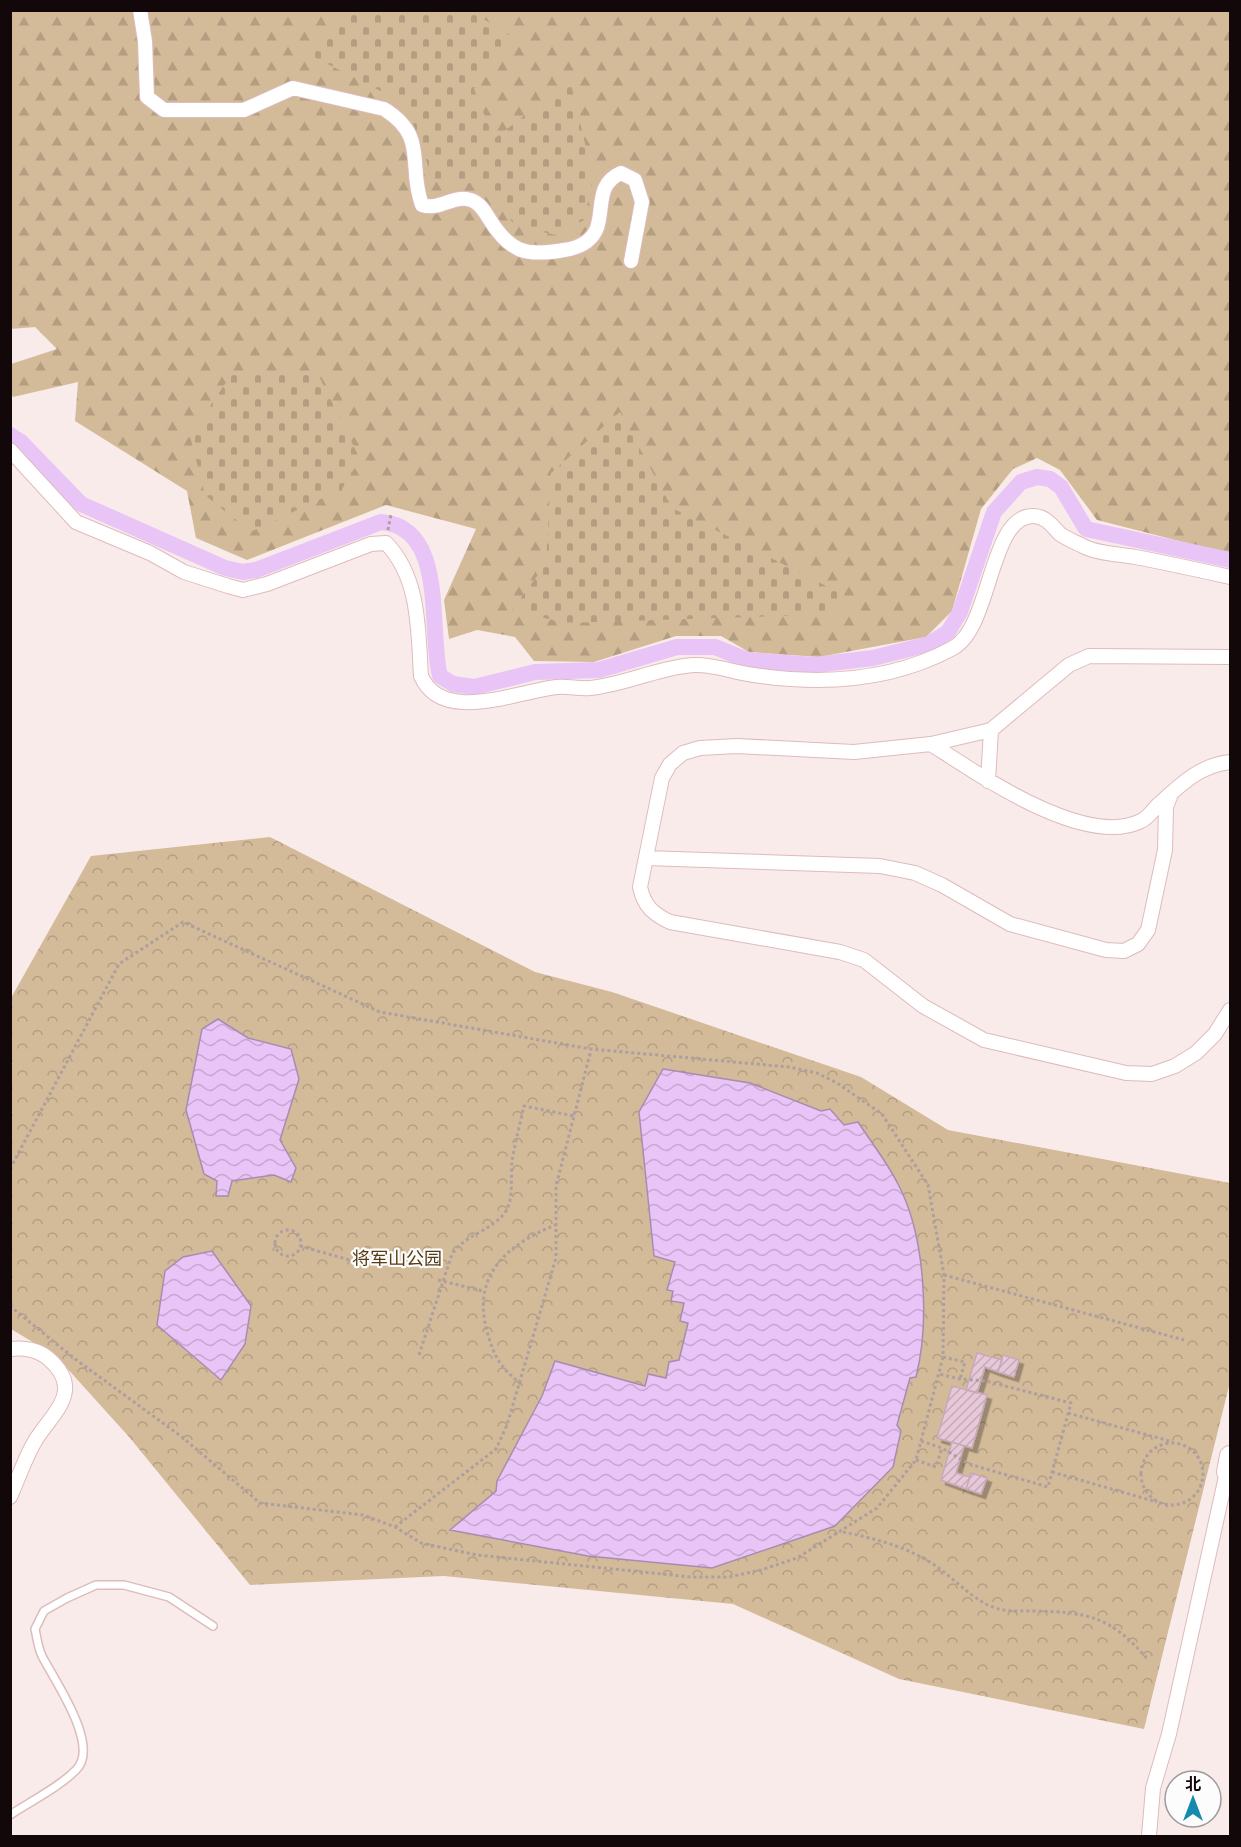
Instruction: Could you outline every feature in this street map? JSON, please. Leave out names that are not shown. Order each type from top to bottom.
[{"type":"street","points":[[140,10],[145,41],[147,97],[165,110],[244,110],[293,88],[384,109],[395,116],[412,137],[422,205],[433,209],[460,199],[471,200],[483,208],[504,241],[515,248],[546,253],[575,248],[591,240],[597,228],[604,188],[610,178],[621,173],[635,180],[642,202],[631,261]]},
{"type":"street","points":[[10,450],[76,522],[150,553],[184,572],[243,590],[267,584],[371,544],[386,543],[400,557],[411,584],[421,676],[426,687],[434,694],[455,702],[473,703],[559,686],[589,688],[686,665],[711,666],[753,675],[820,681],[884,674],[956,646],[973,623],[981,605],[1006,532],[1019,520],[1034,516],[1048,520],[1061,535],[1088,549],[1230,577]]},
{"type":"street","points":[[1230,657],[1104,655],[1079,659],[991,730],[931,744],[854,752],[737,746],[700,748],[683,753],[670,764],[662,778],[640,887],[643,901],[654,914],[670,922],[840,952],[864,960],[922,1006],[984,1040],[1126,1073],[1152,1074],[1175,1066],[1196,1053],[1215,1034],[1230,1010]]},
{"type":"street","points":[[988,781],[991,730]]},
{"type":"street","points":[[931,744],[988,781],[1065,819],[1093,826],[1119,828],[1143,820],[1189,777],[1208,766],[1230,762]]},
{"type":"street","points":[[646,858],[880,866],[915,873],[942,885],[1010,924],[1106,950],[1124,951],[1137,944],[1148,930],[1165,850],[1166,807],[1171,794]]},
{"type":"street","points":[[10,1349],[21,1347],[43,1354],[60,1369],[66,1387],[60,1408],[35,1442],[10,1497]]},
{"type":"street","points":[[1149,1836],[1153,1788],[1169,1734],[1229,1467]]},
{"type":"lane","points":[[10,1815],[77,1769],[84,1749],[79,1729],[65,1697],[41,1653],[35,1629],[44,1611],[96,1585],[124,1585],[169,1597],[213,1626]]},
{"type":"path","points":[[388,532],[390,514]]},
{"type":"path","points":[[10,1169],[119,964],[183,922],[380,1012],[591,1049],[789,1067],[817,1073],[854,1093],[882,1114],[928,1185],[944,1275],[943,1357],[916,1460],[878,1508],[797,1558],[761,1570],[729,1577],[692,1577],[477,1555],[421,1543],[395,1527],[363,1515],[260,1503],[182,1437],[75,1359],[10,1306]]},
{"type":"path","points":[[395,1527],[496,1449],[521,1384],[556,1258],[558,1224],[556,1186],[591,1049]]},
{"type":"path","points":[[419,1355],[452,1254],[460,1242],[494,1224],[505,1213],[510,1192],[512,1162],[524,1106],[574,1116]]},
{"type":"path","points":[[521,1384],[501,1368],[491,1346],[483,1318],[483,1291],[496,1265],[513,1247],[534,1233],[558,1224]]},
{"type":"path","points":[[291,1230],[300,1238],[300,1246],[295,1253],[287,1255],[279,1252],[275,1240],[280,1233],[291,1230]]},
{"type":"path","points":[[300,1246],[360,1263]]},
{"type":"path","points":[[944,1275],[1184,1340]]},
{"type":"path","points":[[438,1280],[483,1291]]},
{"type":"path","points":[[943,1357],[965,1362],[960,1379]]},
{"type":"path","points":[[921,1441],[942,1448],[969,1464],[1048,1487],[1071,1403],[986,1381],[960,1379],[939,1374]]},
{"type":"path","points":[[1052,1472],[1168,1505],[1188,1501],[1201,1485],[1202,1465],[1190,1448],[1068,1413]]},
{"type":"path","points":[[1168,1505],[1158,1502],[1144,1488],[1142,1468],[1152,1451],[1160,1446],[1180,1444]]},
{"type":"path","points":[[916,1460],[936,1467],[942,1448]]},
{"type":"path","points":[[842,1531],[879,1539],[915,1555],[939,1568],[975,1597],[1003,1611],[1085,1614],[1111,1624],[1148,1660]]},
{"type":"green space","points":[[11,11],[1230,11],[1230,554],[1097,520],[1060,470],[1037,458],[1013,469],[981,509],[952,611],[926,637],[819,657],[749,652],[721,636],[676,636],[594,662],[534,661],[515,637],[477,630],[449,639],[444,600],[476,529],[386,505],[247,560],[196,538],[187,491],[75,421],[78,382],[13,397],[11,393],[11,364],[57,349],[35,327],[11,329]]},
{"type":"green space","points":[[350,11],[470,11],[512,36],[474,89],[494,139],[570,80],[593,178],[584,220],[556,235],[516,226],[478,183],[434,182],[406,104],[310,55]]},
{"type":"green space","points":[[317,372],[360,459],[342,489],[250,532],[205,495],[190,436],[231,375]]},
{"type":"green space","points":[[620,412],[672,508],[844,595],[838,614],[565,623],[512,610],[546,564],[551,473]]},
{"type":"green space","name":"将军山公园","points":[[270,837],[535,972],[612,992],[861,1077],[948,1130],[1230,1183],[1230,1382],[1144,1729],[899,1679],[733,1604],[444,1576],[250,1585],[130,1438],[56,1356],[11,1329],[11,998],[91,856]]},
{"type":"water","points":[[218,1019],[248,1038],[291,1049],[299,1079],[280,1140],[296,1168],[291,1182],[274,1175],[232,1181],[228,1196],[216,1196],[217,1181],[204,1174],[186,1110],[202,1029]]},
{"type":"water","points":[[663,1069],[750,1083],[821,1111],[830,1109],[844,1125],[858,1122],[894,1176],[914,1228],[924,1305],[916,1377],[910,1378],[897,1425],[901,1431],[893,1467],[835,1526],[712,1568],[588,1556],[450,1530],[496,1491],[497,1481],[542,1396],[555,1361],[645,1386],[648,1374],[666,1378],[669,1362],[679,1360],[688,1323],[680,1321],[684,1303],[671,1301],[673,1291],[667,1290],[675,1262],[654,1256],[639,1112]]},
{"type":"water","points":[[212,1251],[251,1306],[245,1344],[221,1380],[157,1325],[165,1271],[183,1257]]},
{"type":"building","points":[[977,1353],[1002,1360],[998,1372],[985,1367],[977,1393],[966,1390]]},
{"type":"building","points":[[1003,1355],[1019,1360],[1014,1377],[998,1372]]},
{"type":"building","points":[[952,1386],[987,1395],[972,1448],[937,1438]]},
{"type":"building","points":[[952,1442],[964,1446],[956,1473],[970,1477],[966,1489],[941,1480]]},
{"type":"building","points":[[971,1473],[987,1478],[981,1494],[966,1489]]},
{"type":"waterway","points":[[10,435],[21,442],[81,504],[225,568],[243,572],[256,570],[381,522],[402,528],[417,542],[426,561],[434,608],[440,676],[453,684],[474,687],[535,672],[599,670],[677,647],[715,647],[747,660],[815,665],[873,658],[929,644],[948,632],[960,612],[994,512],[1021,482],[1037,477],[1050,479],[1061,487],[1086,529],[1230,560]]}]
